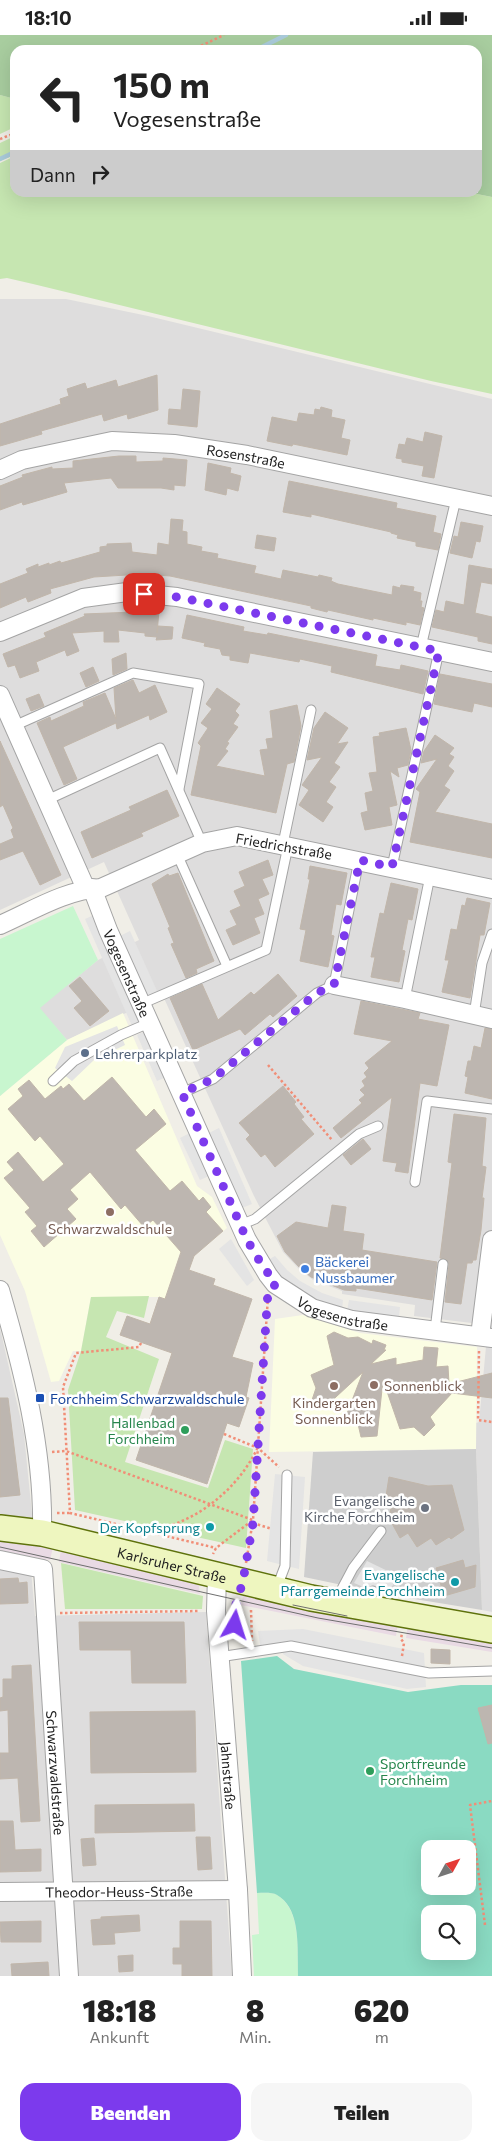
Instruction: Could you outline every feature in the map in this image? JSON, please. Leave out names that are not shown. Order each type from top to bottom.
[{"type":"street","name":"Rosenstraße","points":[[0,470],[22,460],[112,441],[174,444],[247,455],[492,506]]},
{"type":"street","points":[[0,632],[83,598],[127,592],[177,597],[492,663]]},
{"type":"street","name":"Vogesenstraße","points":[[0,695],[182,1093],[240,1225],[255,1256],[276,1284],[312,1308],[352,1320],[484,1337]]},
{"type":"street","name":"Friedrichstraße","points":[[0,925],[68,894],[101,888],[202,843],[237,836],[360,860],[492,889]]},
{"type":"street","points":[[334,985],[492,1019]]},
{"type":"street","points":[[484,1337],[491,1249]]},
{"type":"street","points":[[0,1290],[26,1386],[38,1453],[42,1533]]},
{"type":"street","name":"Karlsruher Straße","points":[[0,1528],[42,1533],[335,1602],[370,1600],[405,1615],[492,1630]]},
{"type":"street","name":"Schwarzwaldstraße","points":[[0,1560],[44,1569],[69,1976]]},
{"type":"street","name":"Jahnstraße","points":[[210,1574],[216,1611],[228,1656],[242,1976]]},
{"type":"street","name":"Theodor-Heuss-Straße","points":[[0,1892],[238,1890]]},
{"type":"lane","points":[[421,647],[456,499]]},
{"type":"lane","points":[[392,867],[439,651]]},
{"type":"lane","points":[[14,726],[133,673],[199,684],[179,789]]},
{"type":"lane","points":[[141,1004],[227,965],[266,950],[311,710]]},
{"type":"lane","points":[[47,800],[160,748],[202,843]]},
{"type":"lane","points":[[177,854],[227,965]]},
{"type":"lane","points":[[182,1093],[213,1079],[317,993],[334,985],[360,860]]},
{"type":"lane","points":[[406,999],[430,876]]},
{"type":"lane","points":[[474,1015],[482,963],[492,934]]},
{"type":"lane","points":[[53,1081],[74,1061],[121,1035],[149,1023]]},
{"type":"lane","points":[[415,1182],[427,1101],[492,1109]]},
{"type":"lane","points":[[240,1225],[255,1219],[359,1134],[378,1127]]},
{"type":"lane","points":[[435,1331],[443,1264]]},
{"type":"lane","points":[[276,1589],[284,1565],[287,1475]]},
{"type":"lane","points":[[335,1602],[353,1568],[381,1531]]},
{"type":"lane","points":[[228,1656],[290,1646],[429,1673],[492,1671]]},
{"type":"path","points":[[203,45],[224,35]]},
{"type":"path","points":[[268,1065],[340,1149]]},
{"type":"path","points":[[228,1656],[234,1611],[243,1581],[253,1521],[268,1291],[276,1284]]},
{"type":"path","points":[[484,1337],[478,1420],[492,1422]]},
{"type":"path","points":[[141,1343],[140,1347],[76,1353],[63,1387],[70,1513],[216,1548]]},
{"type":"path","points":[[224,1434],[258,1447],[287,1475]]},
{"type":"path","points":[[146,1530],[181,1522],[211,1505],[248,1468],[258,1447]]},
{"type":"path","points":[[38,1453],[66,1451],[272,1529]]},
{"type":"path","points":[[210,1574],[216,1548],[253,1521]]},
{"type":"path","points":[[251,1610],[252,1638]]},
{"type":"path","points":[[46,1613],[216,1611]]},
{"type":"path","points":[[400,1668],[404,1643],[401,1639],[405,1615]]},
{"type":"path","points":[[485,1925],[470,1805],[492,1801]]},
{"type":"shaded area","points":[[0,299],[66,299],[148,316],[492,399],[492,1612],[482,1610],[476,1449],[476,1423],[479,1422],[488,1325],[414,1316],[415,1305],[342,1294],[342,1291],[313,1280],[298,1268],[283,1252],[254,1196],[163,996],[67,1040],[39,1008],[98,960],[139,940],[104,862],[0,910]]},
{"type":"shaded area","points":[[94,915],[142,1022],[132,1026],[85,919]]},
{"type":"shaded area","points":[[130,931],[158,993],[147,998],[120,936]]},
{"type":"shaded area","name":"Schwarzwaldschule","points":[[123,1013],[197,1186],[212,1197],[227,1228],[188,1261],[180,1252],[165,1299],[159,1297],[91,1297],[81,1351],[73,1351],[59,1381],[51,1382],[25,1291],[0,1235],[0,1096],[67,1040]]},
{"type":"shaded area","name":"Lehrerparkplatz","points":[[117,1026],[125,1045],[94,1060],[72,1081],[55,1068],[65,1047]]},
{"type":"shaded area","points":[[145,1031],[166,1077],[157,1081],[137,1035]]},
{"type":"shaded area","points":[[219,1128],[252,1204],[242,1208],[209,1133]]},
{"type":"shaded area","points":[[190,1133],[209,1176],[200,1180],[180,1138]]},
{"type":"shaded area","points":[[231,1239],[254,1280],[247,1286],[219,1249]]},
{"type":"shaded area","points":[[275,1256],[300,1281],[322,1293],[343,1300],[342,1310],[315,1302],[284,1281],[266,1261]]},
{"type":"shaded area","points":[[349,1300],[400,1307],[399,1317],[347,1311]]},
{"type":"shaded area","name":"Sonnenblick","points":[[303,1315],[360,1333],[477,1347],[476,1449],[269,1452],[275,1319]]},
{"type":"shaded area","points":[[0,1328],[24,1434],[32,1514],[30,1558],[35,1616],[206,1612],[232,1976],[0,1976]]},
{"type":"shaded area","points":[[476,1449],[482,1610],[390,1595],[304,1577],[313,1452]]},
{"type":"shaded area","points":[[275,1474],[305,1477],[299,1569],[267,1561]]},
{"type":"shaded area","points":[[0,1538],[53,1547],[50,1560],[0,1550]]},
{"type":"shaded area","points":[[61,1550],[198,1580],[200,1594],[59,1562]]},
{"type":"shaded area","points":[[367,1561],[398,1576],[388,1594],[373,1591],[354,1583]]},
{"type":"shaded area","points":[[244,1592],[398,1622],[396,1636],[241,1605]]},
{"type":"shaded area","points":[[408,1624],[492,1638],[492,1652],[406,1638]]},
{"type":"shaded area","points":[[303,1629],[424,1653],[426,1687],[407,1689],[303,1666],[283,1654],[281,1647],[261,1651],[258,1631]]},
{"type":"green space","points":[[0,35],[492,35],[492,197],[482,195],[482,45],[10,45],[10,98],[0,95]]},
{"type":"green space","points":[[0,95],[10,98],[10,129],[0,134]]},
{"type":"green space","points":[[10,138],[10,157],[0,161],[0,143]]},
{"type":"green space","points":[[10,158],[10,197],[482,197],[482,195],[492,197],[492,394],[431,381],[33,284],[7,278],[0,279],[0,163]]},
{"type":"green space","points":[[73,906],[98,960],[40,1008],[67,1040],[0,1096],[0,939]]},
{"type":"green space","points":[[149,1296],[144,1318],[117,1311],[106,1337],[159,1359],[125,1462],[208,1488],[225,1440],[253,1449],[246,1548],[75,1510],[68,1390],[81,1351],[91,1297]]},
{"type":"green space","points":[[61,1563],[203,1596],[202,1609],[65,1609]]},
{"type":"green space","name":"Sportfreunde Forchheim","points":[[277,1656],[294,1669],[408,1692],[461,1685],[492,1685],[492,1976],[298,1976],[298,1943],[291,1910],[285,1901],[277,1895],[257,1893],[241,1661]]},
{"type":"green space","points":[[257,1893],[277,1895],[291,1910],[298,1943],[298,1976],[254,1976],[252,1935],[259,1934]]},
{"type":"building","points":[[157,375],[158,410],[128,419],[127,414],[104,421],[102,414],[41,431],[42,434],[0,446],[0,424],[61,404],[60,399],[69,396],[67,389],[85,383],[87,389],[116,380],[118,387]]},
{"type":"building","points":[[183,389],[200,391],[197,427],[168,424],[169,409],[181,410]]},
{"type":"building","points":[[321,407],[332,410],[331,417],[345,420],[341,438],[350,440],[347,455],[293,444],[292,446],[267,441],[272,417],[297,422],[299,413],[314,415],[315,409],[320,410]]},
{"type":"building","points":[[425,432],[442,436],[434,478],[422,476],[424,466],[402,462],[402,459],[396,458],[399,444],[405,445],[407,438],[423,442]]},
{"type":"building","points":[[136,456],[136,462],[163,461],[163,458],[187,460],[185,486],[174,485],[174,490],[161,488],[118,488],[111,478],[64,483],[67,492],[23,505],[22,502],[0,510],[0,486],[23,477],[22,475],[52,467],[52,469],[73,468],[73,461]]},
{"type":"building","points":[[208,463],[231,468],[230,473],[241,476],[238,491],[227,488],[226,495],[205,490]]},
{"type":"building","points":[[289,481],[397,503],[396,508],[436,516],[433,532],[441,534],[438,550],[416,546],[416,542],[397,538],[398,535],[391,532],[311,514],[311,517],[283,512]]},
{"type":"building","points":[[171,519],[183,520],[182,531],[187,532],[187,544],[202,547],[201,551],[218,554],[217,558],[256,566],[254,573],[281,579],[283,570],[318,577],[319,575],[332,578],[331,581],[338,584],[392,595],[393,586],[400,588],[401,585],[414,587],[413,591],[421,593],[421,607],[424,608],[420,625],[406,622],[406,625],[373,618],[373,620],[328,610],[327,612],[311,608],[311,606],[170,576],[143,574],[94,577],[50,589],[51,593],[28,602],[26,597],[0,608],[0,584],[28,573],[26,569],[38,564],[38,567],[60,561],[61,563],[100,552],[100,547],[107,546],[107,544],[131,543],[132,552],[157,555],[158,543],[169,545]]},
{"type":"building","points":[[461,522],[483,526],[480,542],[476,541],[472,558],[450,553],[454,536],[458,537]]},
{"type":"building","points":[[257,535],[276,538],[274,551],[255,548]]},
{"type":"building","points":[[469,565],[492,569],[492,584],[481,582],[475,613],[492,617],[492,644],[478,641],[478,637],[432,627],[436,610],[444,612],[446,601],[464,605]]},
{"type":"building","points":[[134,608],[159,611],[157,633],[158,626],[173,627],[172,639],[156,640],[157,637],[145,636],[145,633],[118,630],[119,642],[104,642],[104,631],[72,633],[79,651],[67,656],[65,650],[36,662],[39,671],[20,678],[15,665],[8,667],[3,654],[46,637],[44,633],[85,616],[84,614],[134,612]]},
{"type":"building","points":[[187,615],[244,627],[243,631],[267,635],[268,633],[377,655],[375,666],[400,670],[401,665],[428,671],[423,694],[331,672],[332,666],[300,659],[299,662],[250,653],[248,663],[230,660],[230,656],[222,655],[220,649],[204,646],[205,643],[182,638]]},
{"type":"building","points":[[126,653],[127,669],[113,675],[112,659]]},
{"type":"building","points":[[93,667],[99,681],[86,687],[80,673]]},
{"type":"building","points":[[440,674],[492,684],[492,707],[474,703],[472,712],[434,704]]},
{"type":"building","points":[[133,680],[139,693],[155,685],[167,712],[150,720],[149,715],[117,729],[116,723],[63,747],[77,779],[64,785],[37,723],[50,717],[51,721],[84,706],[83,702],[105,693],[116,719],[114,688]]},
{"type":"building","points":[[217,688],[240,704],[235,711],[239,715],[233,724],[238,727],[227,742],[229,743],[225,749],[228,751],[216,766],[265,776],[260,750],[268,749],[266,739],[273,738],[270,711],[297,705],[301,726],[294,762],[287,764],[276,813],[191,795],[201,746],[198,743],[208,728],[201,723],[212,709],[206,704]]},
{"type":"building","points":[[39,694],[44,706],[31,711],[26,699]]},
{"type":"building","points":[[325,712],[348,728],[337,744],[348,742],[334,763],[340,767],[329,782],[336,787],[326,802],[333,807],[323,822],[299,805],[309,790],[302,785],[322,757],[307,760],[314,728]]},
{"type":"building","points":[[406,728],[411,750],[408,765],[397,768],[399,777],[390,771],[397,805],[389,807],[392,825],[365,830],[361,813],[368,811],[365,793],[373,791],[369,773],[377,772],[373,737],[380,736],[379,733]]},
{"type":"building","points":[[435,735],[454,748],[449,754],[454,757],[448,766],[454,771],[444,786],[450,790],[435,812],[492,824],[492,858],[410,842],[420,792],[416,789],[437,759],[421,763],[424,751]]},
{"type":"building","points":[[0,741],[61,875],[40,885],[23,851],[0,860],[0,844],[14,838],[11,830],[13,828],[3,805],[0,807]]},
{"type":"building","points":[[167,790],[179,816],[141,833],[143,836],[92,858],[81,832],[131,810],[129,807]]},
{"type":"building","points":[[268,860],[273,875],[262,879],[269,894],[258,899],[264,914],[254,918],[260,933],[233,945],[226,930],[237,925],[230,911],[241,906],[234,891],[245,886],[239,872]]},
{"type":"building","points":[[310,866],[347,873],[341,905],[336,904],[331,935],[334,936],[328,967],[300,961],[306,930],[300,929],[310,879],[308,879]]},
{"type":"building","points":[[178,873],[214,961],[196,969],[197,973],[186,978],[171,944],[174,943],[168,928],[170,927],[152,884],[168,874],[169,876]]},
{"type":"building","points":[[391,883],[418,889],[412,920],[408,919],[402,950],[405,951],[399,982],[371,977],[375,957],[371,957],[380,913],[384,914]]},
{"type":"building","points":[[467,898],[490,903],[484,935],[480,935],[470,998],[442,992],[449,960],[445,960],[451,929],[457,930],[462,905],[465,906]]},
{"type":"building","points":[[278,974],[297,996],[273,1017],[270,1014],[245,1035],[240,1029],[193,1050],[170,998],[202,984],[218,1020],[251,992],[254,995]]},
{"type":"building","points":[[80,977],[109,1011],[90,1026],[74,1008],[82,1001],[69,986]]},
{"type":"building","points":[[361,1001],[420,1013],[418,1019],[449,1025],[437,1086],[420,1083],[408,1173],[395,1171],[397,1163],[383,1161],[392,1097],[341,1138],[333,1128],[362,1103],[359,1100],[365,1095],[360,1090],[365,1086],[362,1081],[367,1077],[364,1073],[369,1068],[365,1063],[392,1041],[354,1034]]},
{"type":"building","points":[[485,1028],[492,1029],[492,1099],[465,1093],[468,1077],[465,1076],[468,1061],[471,1061],[474,1046],[481,1048]]},
{"type":"building","points":[[112,1077],[146,1117],[154,1109],[166,1124],[135,1150],[170,1191],[182,1181],[199,1201],[203,1197],[211,1207],[206,1212],[223,1231],[194,1256],[189,1270],[215,1279],[213,1285],[252,1299],[232,1357],[253,1363],[246,1397],[249,1398],[239,1427],[227,1423],[207,1484],[136,1460],[172,1353],[120,1335],[127,1316],[150,1324],[159,1297],[165,1299],[181,1252],[153,1220],[144,1227],[125,1205],[121,1209],[90,1172],[70,1190],[78,1199],[67,1209],[76,1219],[44,1247],[31,1231],[37,1226],[25,1212],[30,1208],[4,1178],[14,1170],[7,1162],[18,1152],[43,1182],[64,1164],[40,1136],[35,1141],[8,1109],[23,1096],[18,1089],[29,1080],[45,1099],[61,1086],[63,1089],[69,1084],[84,1101]]},
{"type":"building","points":[[283,1086],[296,1102],[294,1104],[304,1117],[301,1119],[314,1134],[275,1167],[265,1154],[261,1157],[246,1139],[250,1135],[239,1123]]},
{"type":"building","points":[[454,1114],[486,1118],[482,1166],[486,1167],[482,1198],[484,1198],[481,1230],[476,1260],[473,1260],[472,1263],[467,1263],[461,1304],[445,1302],[449,1264],[446,1259],[440,1258],[452,1163],[448,1162]]},
{"type":"building","points":[[363,1139],[371,1149],[351,1165],[343,1155]]},
{"type":"building","points":[[332,1205],[346,1207],[343,1231],[364,1234],[362,1250],[437,1262],[432,1300],[356,1288],[356,1291],[344,1290],[311,1277],[299,1267],[285,1252],[277,1236],[296,1222],[328,1228]]},
{"type":"building","points":[[334,1332],[348,1338],[358,1337],[372,1344],[373,1340],[386,1345],[384,1350],[386,1350],[371,1364],[396,1358],[396,1365],[423,1360],[424,1347],[438,1348],[436,1367],[448,1366],[449,1384],[492,1373],[492,1398],[452,1393],[430,1417],[435,1425],[424,1436],[414,1427],[400,1429],[383,1380],[377,1436],[361,1437],[358,1424],[346,1416],[363,1372],[323,1409],[312,1400],[316,1388],[311,1375],[334,1365],[327,1336]]},
{"type":"building","points":[[0,1398],[8,1398],[20,1495],[0,1497]]},
{"type":"building","name":"Evangelische Kirche Forchheim","points":[[389,1477],[428,1486],[452,1485],[464,1530],[451,1539],[449,1537],[436,1545],[431,1538],[417,1547],[408,1533],[400,1538],[389,1518],[393,1498],[386,1496]]},
{"type":"building","name":"Evangelische Pfarrgemeinde Forchheim","points":[[463,1560],[465,1568],[476,1565],[475,1587],[444,1596],[436,1568]]},
{"type":"building","points":[[18,1578],[19,1583],[27,1582],[28,1603],[0,1604],[0,1579]]},
{"type":"building","points":[[79,1622],[184,1622],[186,1683],[132,1683],[131,1650],[80,1650]]},
{"type":"building","points":[[431,1649],[450,1650],[450,1664],[431,1663]]},
{"type":"building","points":[[31,1665],[40,1821],[21,1822],[18,1778],[0,1779],[0,1753],[9,1753],[8,1710],[0,1711],[0,1698],[3,1697],[3,1679],[12,1679],[12,1666]]},
{"type":"building","points":[[492,1705],[492,1743],[488,1744],[478,1708]]},
{"type":"building","points":[[195,1711],[196,1772],[91,1773],[90,1712]]},
{"type":"building","points":[[194,1804],[195,1831],[95,1833],[95,1805]]},
{"type":"building","points":[[0,1821],[13,1821],[15,1850],[41,1849],[41,1871],[0,1872]]},
{"type":"building","points":[[196,1837],[210,1837],[212,1869],[198,1870]]},
{"type":"building","points":[[94,1838],[96,1865],[83,1866],[81,1839]]},
{"type":"building","points":[[139,1915],[140,1931],[114,1933],[115,1944],[93,1945],[91,1920],[101,1919],[101,1917]]},
{"type":"building","points":[[41,1921],[41,1942],[1,1942],[0,1922]]},
{"type":"building","points":[[180,1921],[211,1921],[212,1976],[182,1976],[182,1964],[173,1964],[173,1948],[180,1948]]},
{"type":"building","points":[[133,1955],[133,1971],[119,1972],[118,1956]]},
{"type":"building","points":[[48,1962],[49,1976],[12,1976],[11,1964]]},
{"type":"waterway","points":[[266,45],[286,35]]},
{"type":"waterway","points":[[0,159],[10,154]]},
{"type":"tram line","points":[[0,1547],[318,1618],[492,1648]]},
{"type":"tram line","points":[[293,1605],[347,1616]]},
{"type":"place","name":"Lehrerparkplatz","points":[[85,1053]]},
{"type":"place","name":"Schwarzwaldschule","points":[[110,1212]]},
{"type":"place","name":"Bäckerei Nussbaumer","points":[[305,1269]]},
{"type":"place","name":"Sonnenblick","points":[[374,1385]]},
{"type":"place","name":"Kindergarten Sonnenblick","points":[[334,1386]]},
{"type":"place","name":"Forchheim Schwarzwaldschule","points":[[40,1398]]},
{"type":"place","name":"Hallenbad Forchheim","points":[[185,1430]]},
{"type":"place","name":"Evangelische Kirche Forchheim","points":[[425,1508]]},
{"type":"place","name":"Der Kopfsprung","points":[[210,1527]]},
{"type":"place","name":"Evangelische Pfarrgemeinde Forchheim","points":[[455,1582]]},
{"type":"place","name":"Sportfreunde Forchheim","points":[[370,1771]]},
{"type":"route","points":[[144,594],[177,597],[439,651],[392,867],[360,860],[334,985],[317,993],[213,1079],[182,1093],[247,1240],[255,1256],[276,1284],[268,1291],[253,1523],[243,1581],[234,1611],[235,1625]]}]
